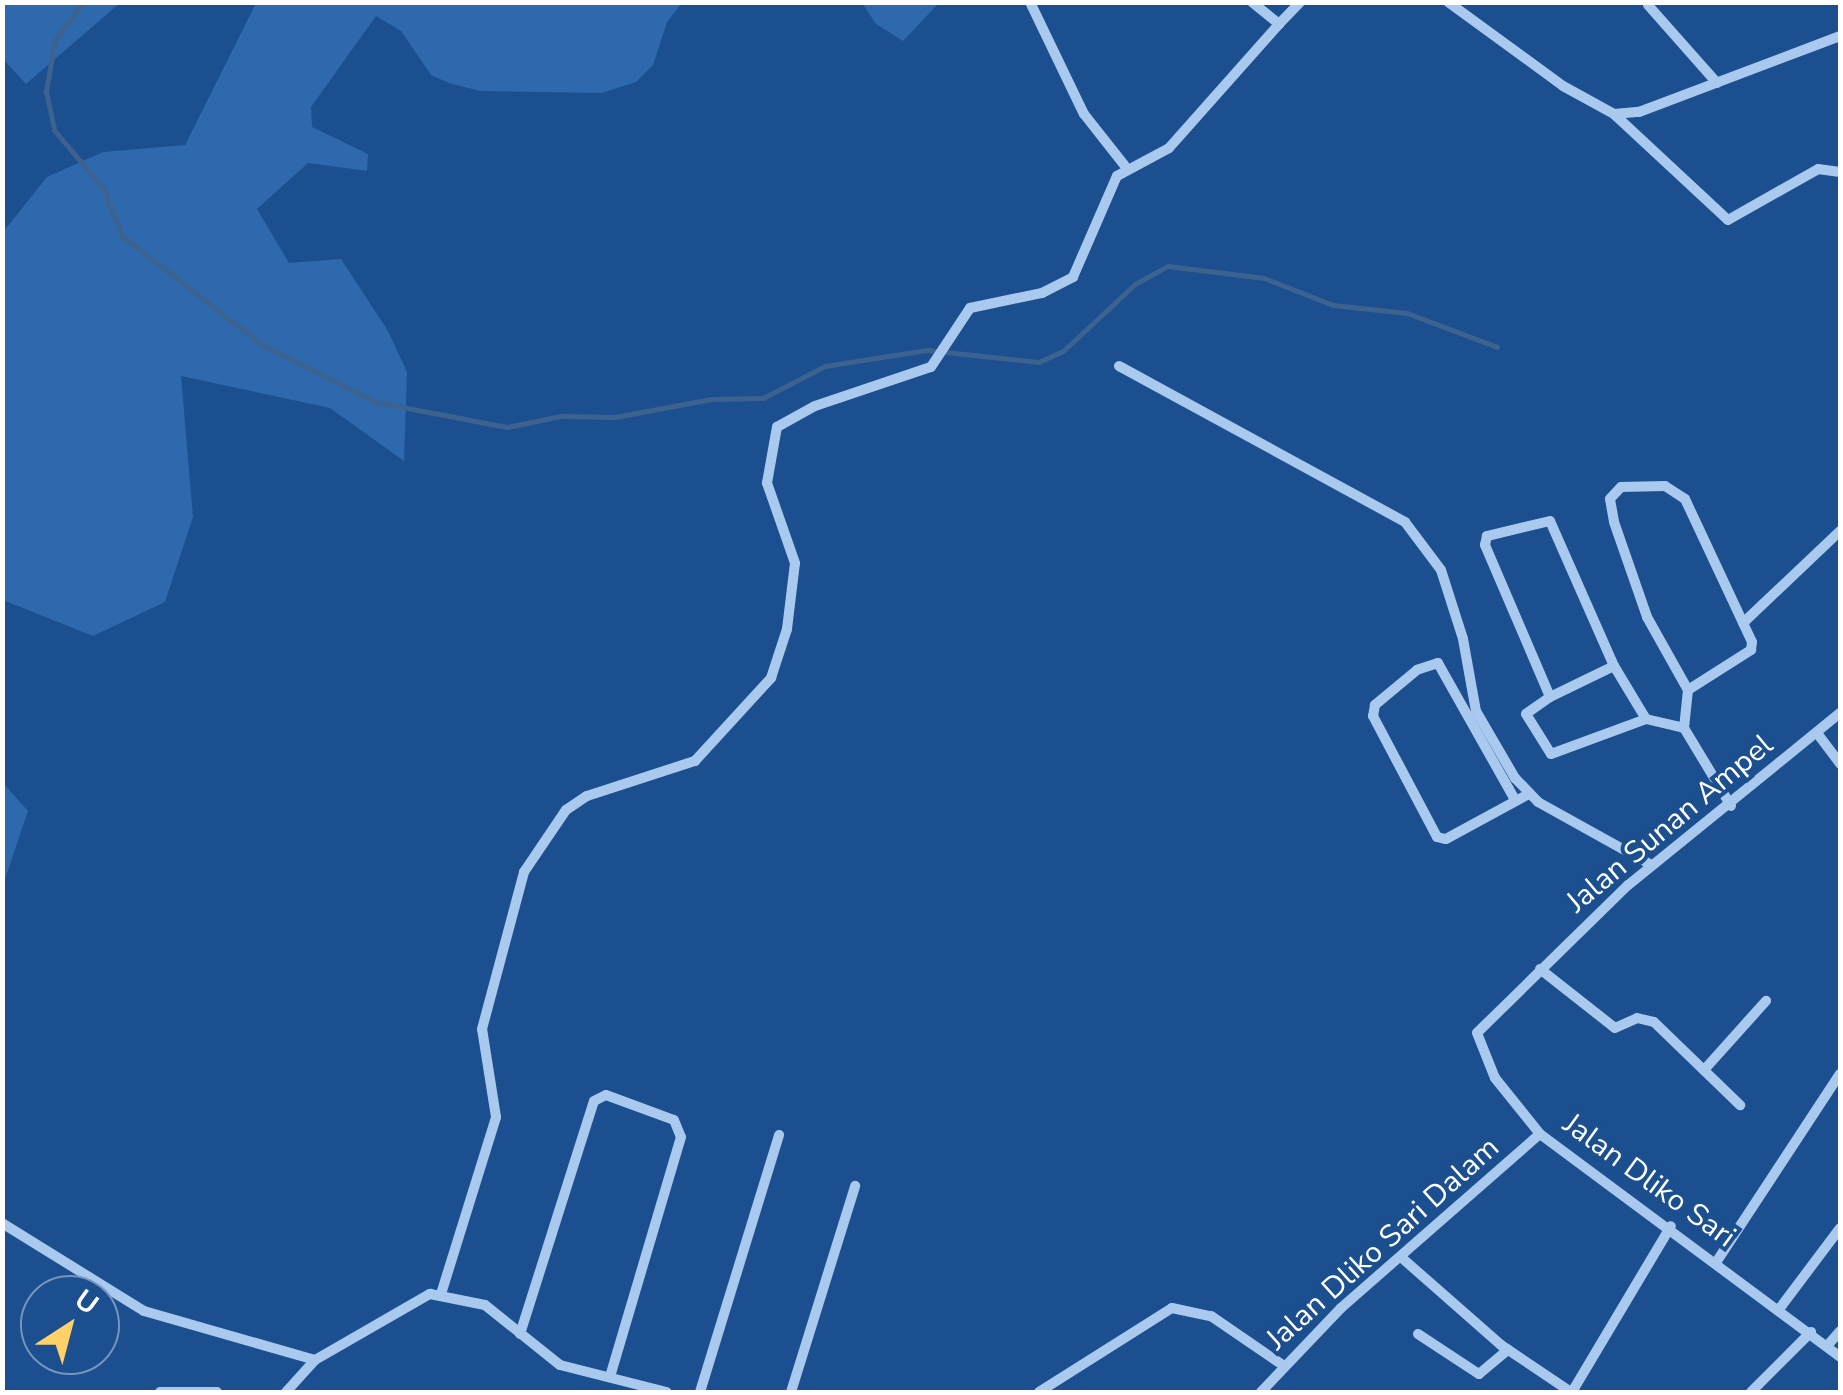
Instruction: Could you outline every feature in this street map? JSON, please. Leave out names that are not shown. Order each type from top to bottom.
[{"type":"street","points":[[1030,2],[1084,114],[1125,166]]},
{"type":"street","points":[[1252,2],[1278,24]]},
{"type":"street","points":[[442,1294],[496,1117],[482,1029],[524,872],[566,810],[587,796],[695,761],[771,678],[794,594],[793,544],[767,483],[779,424],[927,370],[970,308],[1023,299],[1072,276],[1125,166],[1169,148],[1300,2]]},
{"type":"street","points":[[1448,2],[1562,86],[1614,114],[1728,220],[1818,169],[1840,172]]},
{"type":"street","points":[[1648,5],[1717,83]]},
{"type":"street","points":[[1614,114],[1717,83],[1840,36]]},
{"type":"street","points":[[1119,366],[1405,522],[1440,570],[1454,604],[1476,711],[1530,794],[1651,865]]},
{"type":"street","points":[[1688,690],[1752,650],[1744,623],[1680,493],[1665,486],[1614,492],[1614,522],[1646,618],[1688,690],[1684,728],[1730,806]]},
{"type":"street","points":[[1550,697],[1484,545],[1487,536],[1550,520],[1614,666],[1646,719]]},
{"type":"street","points":[[1744,623],[1840,531]]},
{"type":"street","points":[[1514,798],[1438,663],[1417,670],[1377,702],[1373,716],[1437,837],[1446,839],[1514,798],[1530,794]]},
{"type":"street","points":[[1614,666],[1550,697],[1526,714],[1556,757],[1646,719],[1684,728]]},
{"type":"street","name":"Jalan Sunan Ampel","points":[[1490,1015],[1651,865],[1730,806],[1840,713]]},
{"type":"street","points":[[1817,734],[1840,764]]},
{"type":"street","points":[[1540,969],[1615,1028],[1637,1018],[1654,1022],[1740,1105]]},
{"type":"street","points":[[1704,1070],[1766,1001]]},
{"type":"street","name":"Jalan Dliko Sari","points":[[1490,1015],[1478,1030],[1481,1055],[1540,1134],[1671,1226],[1840,1358]]},
{"type":"street","points":[[1717,1261],[1840,1074]]},
{"type":"street","points":[[520,1334],[594,1102],[606,1095],[674,1120],[681,1136],[610,1376]]},
{"type":"street","name":"Jalan Dliko Sari Dalam","points":[[1262,1392],[1284,1366],[1540,1134]]},
{"type":"street","points":[[700,1392],[780,1135]]},
{"type":"street","points":[[792,1392],[855,1186]]},
{"type":"street","points":[[2,1223],[144,1312],[314,1360]]},
{"type":"street","points":[[1402,1258],[1508,1350],[1571,1392],[1671,1226]]},
{"type":"street","points":[[1780,1308],[1840,1228]]},
{"type":"street","points":[[286,1392],[314,1360],[408,1302],[442,1294],[485,1306],[560,1365],[667,1392]]},
{"type":"street","points":[[1039,1392],[1172,1308],[1211,1316],[1284,1366]]},
{"type":"street","points":[[1827,1346],[1840,1331]]},
{"type":"street","points":[[1751,1392],[1810,1332]]},
{"type":"street","points":[[1418,1334],[1479,1374],[1508,1350]]},
{"type":"street","points":[[160,1392],[217,1392]]},
{"type":"shaded area","points":[[862,2],[939,3],[903,41],[876,24]]},
{"type":"shaded area","points":[[2,3],[120,3],[26,84],[3,59]]},
{"type":"shaded area","points":[[256,3],[682,3],[667,22],[653,65],[636,82],[602,93],[480,91],[449,83],[431,75],[401,31],[376,16],[311,107],[312,127],[368,154],[367,171],[308,163],[257,209],[289,263],[341,259],[388,331],[407,372],[404,461],[330,408],[181,376],[193,517],[165,602],[93,636],[3,600],[3,232],[47,177],[103,152],[185,145]]},
{"type":"shaded area","points":[[3,783],[28,811],[3,885]]},
{"type":"waterway","points":[[83,2],[55,40],[46,91],[54,130],[103,188],[122,236],[261,344],[376,402],[507,427],[561,416],[615,417],[711,399],[763,398],[825,366],[927,350],[1039,362],[1063,351],[1135,284],[1168,266],[1264,278],[1333,305],[1407,313],[1497,347]]}]
